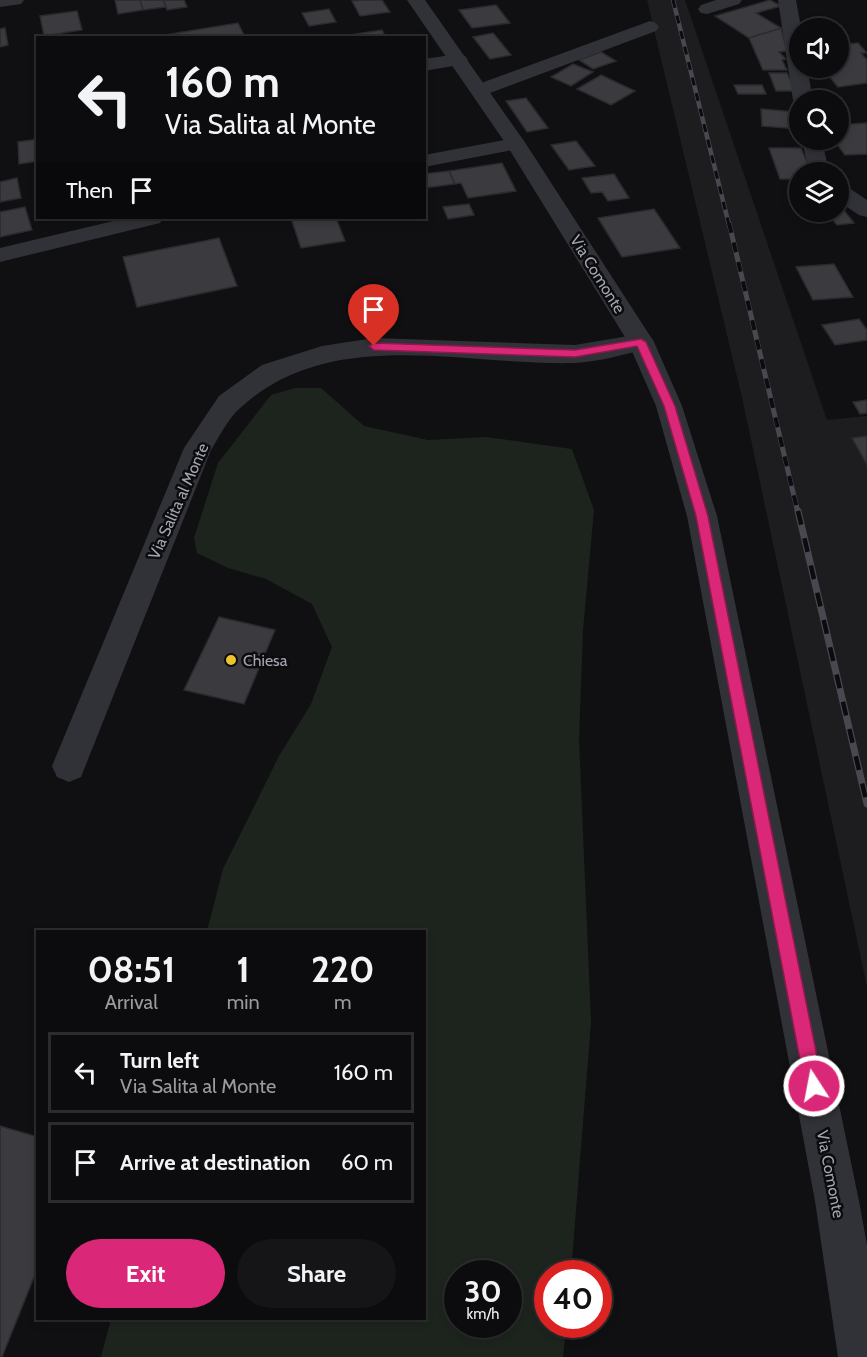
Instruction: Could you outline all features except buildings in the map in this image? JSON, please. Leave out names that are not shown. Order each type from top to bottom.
[{"type":"street","points":[[0,2],[15,0]]},
{"type":"street","name":"Via Comonte","points":[[416,0],[516,144],[641,342],[669,406],[702,516],[837,1201],[862,1357]]},
{"type":"street","points":[[706,9],[733,0]]},
{"type":"street","points":[[787,0],[801,90]]},
{"type":"street","points":[[480,90],[650,27]]},
{"type":"street","points":[[426,65],[458,60]]},
{"type":"street","points":[[426,161],[516,144]]},
{"type":"street","points":[[849,198],[867,210]]},
{"type":"street","points":[[0,255],[148,219]]},
{"type":"street","name":"Via Salita al Monte","points":[[69,766],[198,448],[228,403],[271,371],[322,355],[374,346],[575,354],[641,342]]},
{"type":"shaded area","points":[[647,0],[685,0],[827,420],[867,416],[867,987],[743,402]]},
{"type":"shaded area","points":[[295,388],[321,388],[364,426],[428,440],[486,437],[572,449],[594,510],[583,630],[579,739],[591,1022],[572,1260],[534,1260],[534,1338],[565,1338],[563,1357],[101,1357],[111,1320],[426,1320],[426,930],[207,930],[223,869],[279,756],[311,704],[332,647],[312,604],[266,579],[228,568],[197,553],[194,538],[218,463],[271,395]]},
{"type":"railway","points":[[673,0],[729,225]]},
{"type":"railway","points":[[729,223],[798,513]]},
{"type":"railway","points":[[798,511],[867,804]]},
{"type":"place","name":"Chiesa","points":[[231,660]]},
{"type":"route","points":[[374,346],[575,354],[641,342],[669,406],[702,516],[814,1086]]}]
